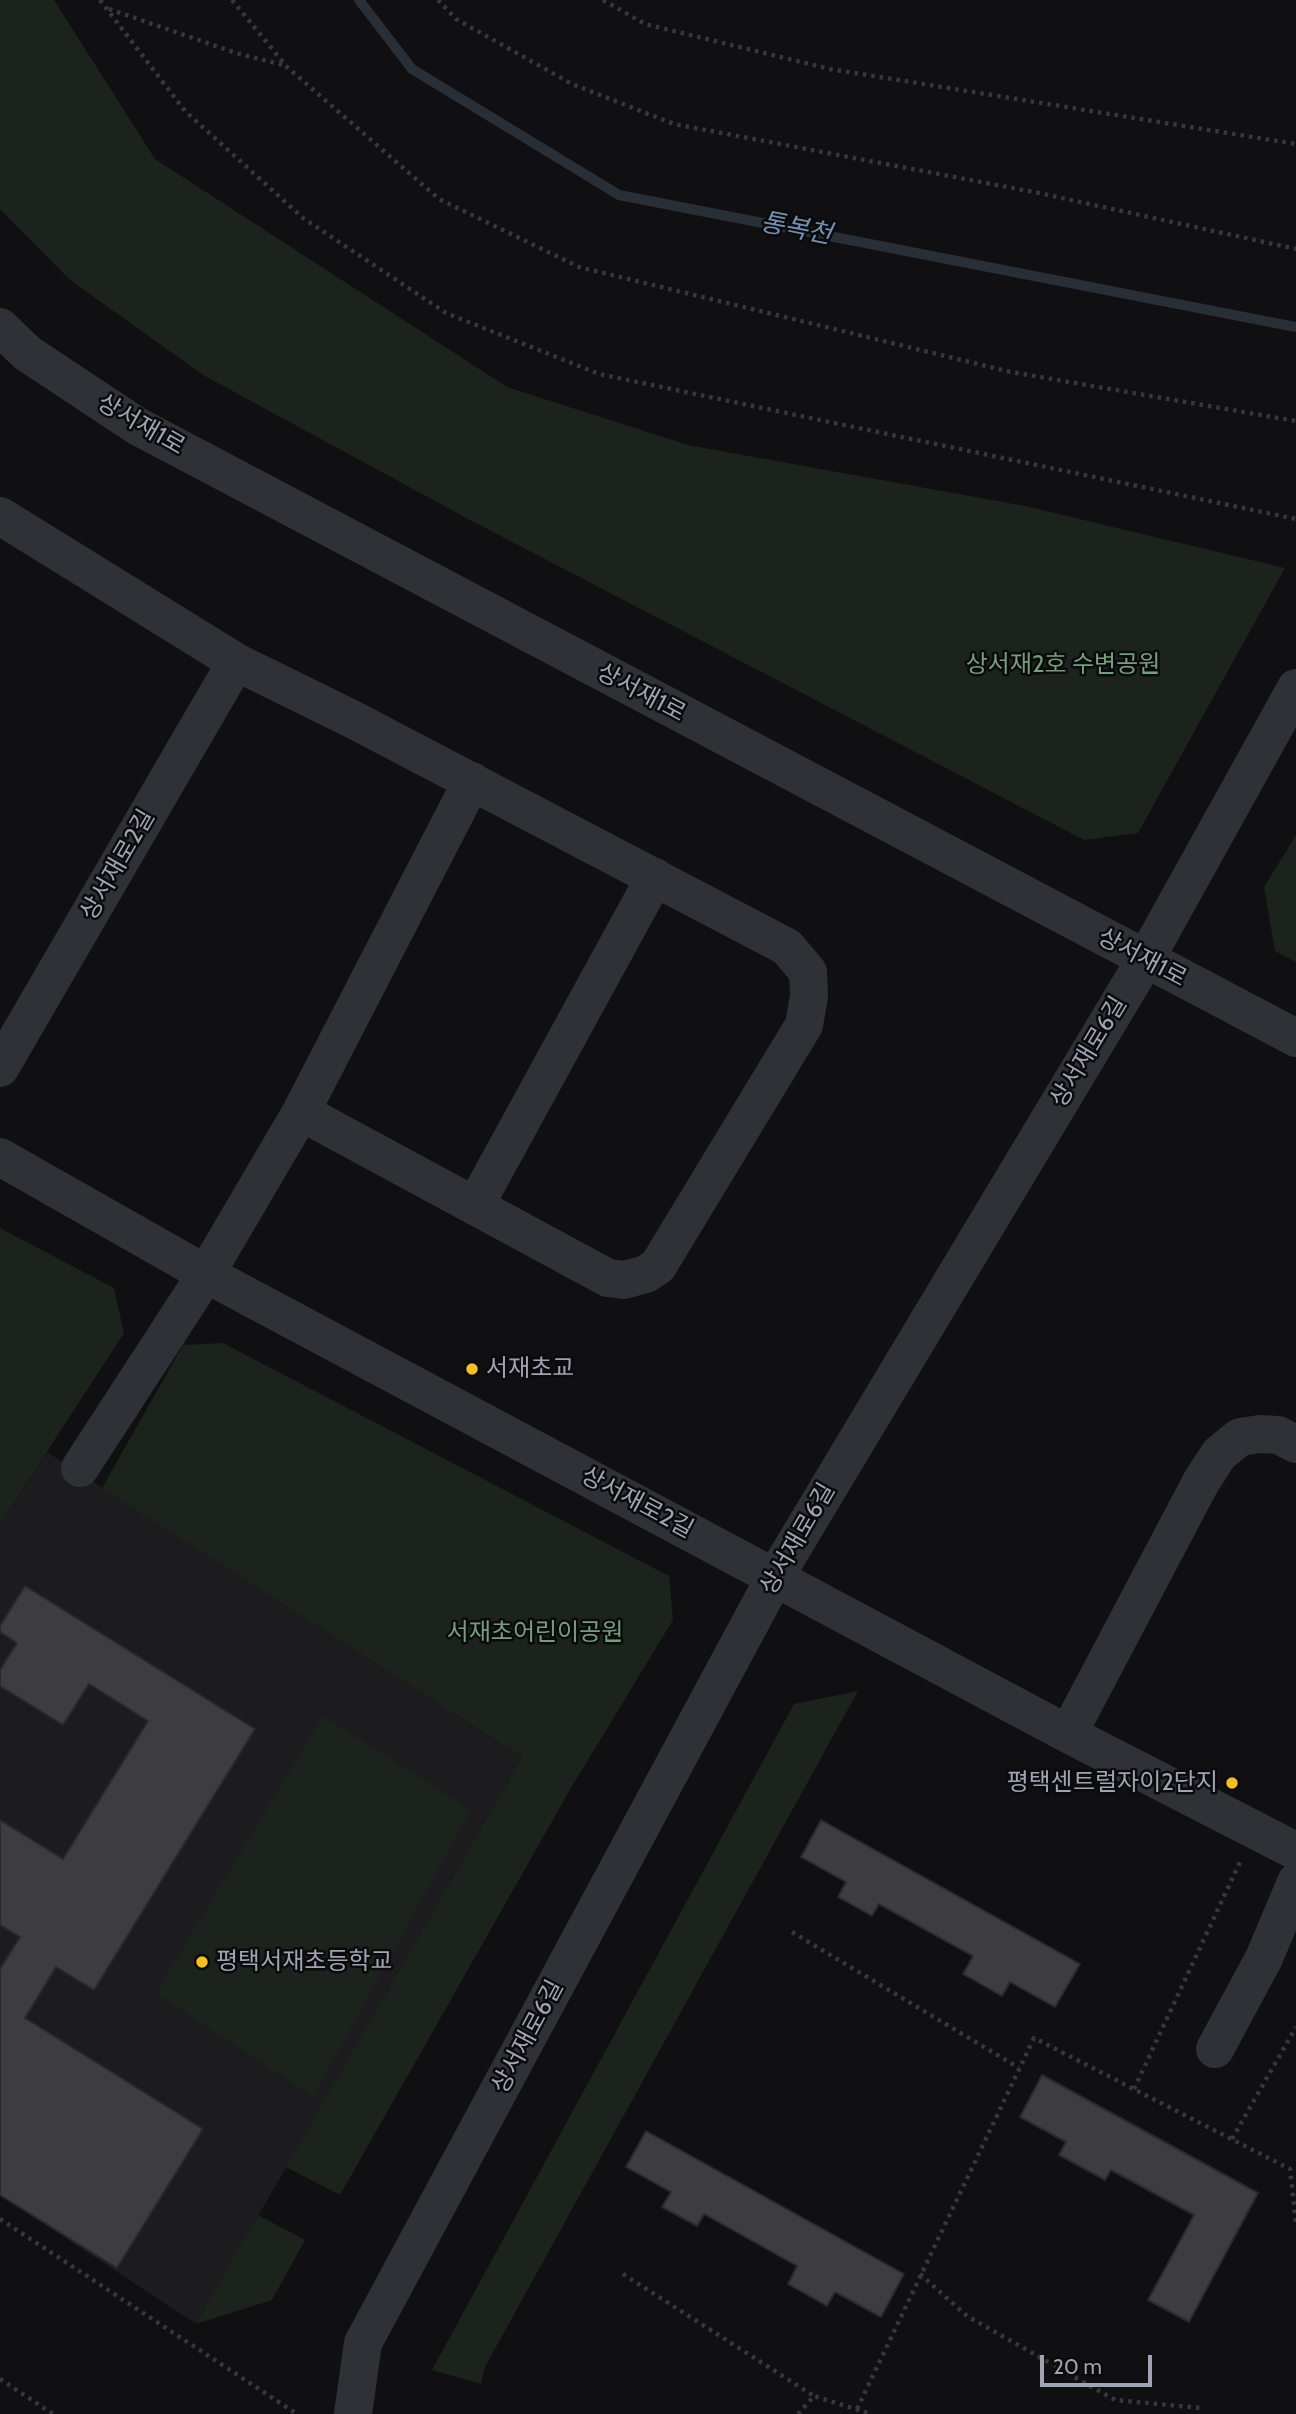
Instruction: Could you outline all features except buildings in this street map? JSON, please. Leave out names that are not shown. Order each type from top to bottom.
[{"type":"street","name":"상서재1로","points":[[0,327],[27,354],[137,426],[1296,1038]]},
{"type":"street","points":[[0,516],[236,662],[472,781],[787,947],[808,972],[809,996],[804,1025],[658,1266],[646,1275],[624,1280],[608,1278],[476,1204],[301,1112]]},
{"type":"street","name":"상서재로2길","points":[[0,1068],[236,662]]},
{"type":"street","name":"상서재로6길","points":[[353,2414],[363,2343],[775,1577],[1145,960],[1296,688]]},
{"type":"street","points":[[80,1468],[206,1274],[301,1112],[472,781]]},
{"type":"street","points":[[476,1204],[655,877]]},
{"type":"street","name":"상서재로2길","points":[[0,1157],[206,1274],[1068,1734],[1296,1851]]},
{"type":"street","points":[[1068,1734],[1201,1482],[1219,1454],[1240,1437],[1260,1434],[1278,1435],[1296,1444]]},
{"type":"street","points":[[1215,2049],[1264,1958],[1296,1882]]},
{"type":"path","points":[[100,0],[185,111],[293,209],[446,313],[600,374],[1296,519]]},
{"type":"path","points":[[232,0],[288,67],[439,199],[579,267],[1011,372],[1296,421]]},
{"type":"path","points":[[438,0],[456,19],[572,84],[674,124],[1040,193],[1296,249]]},
{"type":"path","points":[[603,0],[645,24],[830,69],[1296,144]]},
{"type":"path","points":[[106,8],[236,53],[288,67]]},
{"type":"path","points":[[1134,2089],[1255,1830]]},
{"type":"path","points":[[792,1932],[1019,2068]]},
{"type":"path","points":[[1232,2139],[1296,2027]]},
{"type":"path","points":[[857,2409],[1034,2038],[1290,2169],[1296,2223]]},
{"type":"path","points":[[0,2219],[297,2414]]},
{"type":"path","points":[[623,2274],[814,2396],[871,2414]]},
{"type":"path","points":[[920,2274],[967,2316],[1115,2400],[1201,2408]]},
{"type":"path","points":[[0,2379],[53,2414]]},
{"type":"path","points":[[798,2414],[814,2396]]},
{"type":"shaded area","name":"평택서재초등학교","points":[[47,1452],[522,1757],[196,2324],[0,2195],[0,1524]]},
{"type":"green space","name":"상서재2호 수변공원","points":[[0,0],[54,0],[155,159],[507,387],[688,445],[1025,506],[1285,568],[1138,833],[1084,840],[470,520],[203,375],[70,280],[0,209]]},
{"type":"green space","points":[[1296,835],[1296,962],[1275,951],[1264,887]]},
{"type":"green space","points":[[0,1228],[114,1288],[124,1333],[0,1524]]},
{"type":"green space","name":"서재초어린이공원","points":[[223,1343],[669,1576],[673,1620],[571,1788],[340,2195],[286,2167],[522,1757],[102,1488],[183,1345]]},
{"type":"green space","points":[[858,1691],[485,2367],[481,2384],[432,2370],[794,1704]]},
{"type":"green space","points":[[323,1716],[471,1810],[313,2097],[156,1993]]},
{"type":"green space","points":[[258,2215],[305,2240],[272,2300],[196,2324]]},
{"type":"waterway","name":"통복천","points":[[359,0],[412,69],[619,195],[1296,327]]},
{"type":"place","name":"서재초교","points":[[472,1369]]},
{"type":"place","name":"평택센트럴자이2단지","points":[[1232,1783]]},
{"type":"place","name":"평택서재초등학교","points":[[202,1962]]}]
